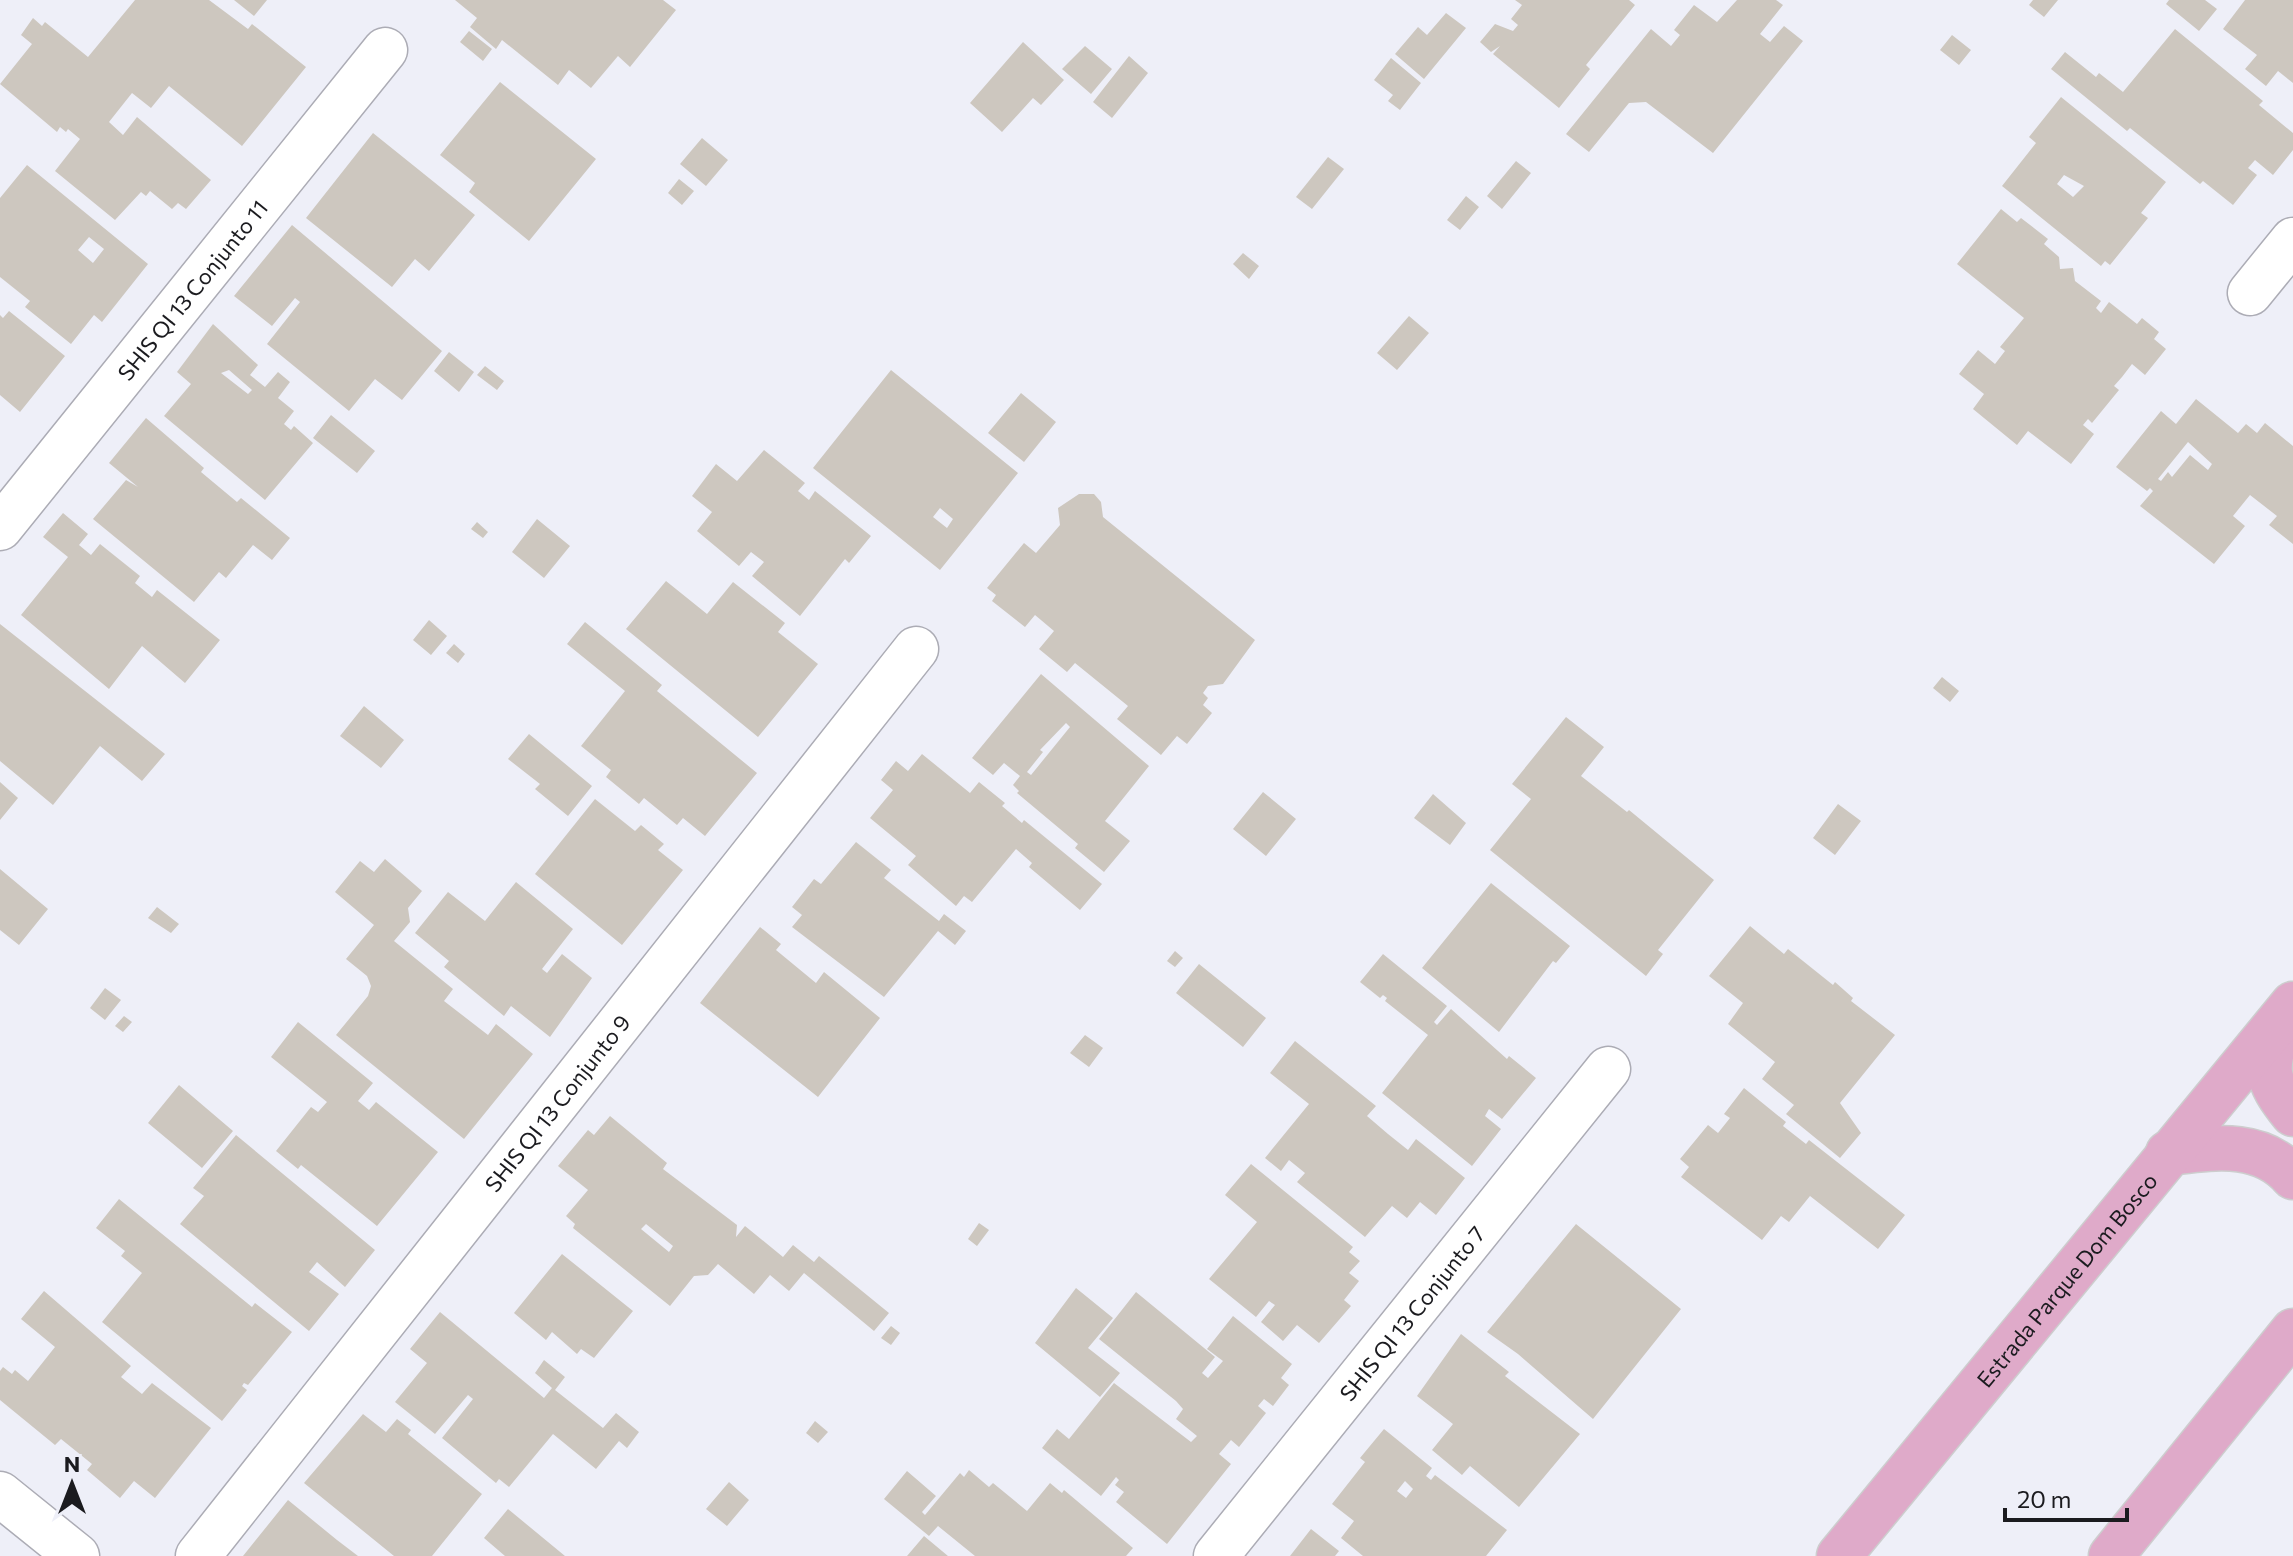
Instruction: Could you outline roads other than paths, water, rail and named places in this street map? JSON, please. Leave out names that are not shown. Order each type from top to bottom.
[{"type":"main road","points":[[2287,1011],[2267,1070],[2277,1093],[2293,1114]]},
{"type":"main road","name":"Estrada Parque Dom Bosco","points":[[1839,1556],[2287,1011]]},
{"type":"main road","points":[[2168,1153],[2225,1146],[2261,1154],[2293,1177]]},
{"type":"main road","points":[[2111,1556],[2293,1331]]},
{"type":"street","name":"SHIS QI 13 Conjunto 11","points":[[0,528],[385,50]]},
{"type":"street","points":[[2250,293],[2293,240]]},
{"type":"street","name":"SHIS QI 13 Conjunto 9","points":[[198,1556],[916,649]]},
{"type":"street","name":"SHIS QI 13 Conjunto 7","points":[[1216,1556],[1608,1069]]},
{"type":"street","points":[[0,1494],[77,1556]]}]
